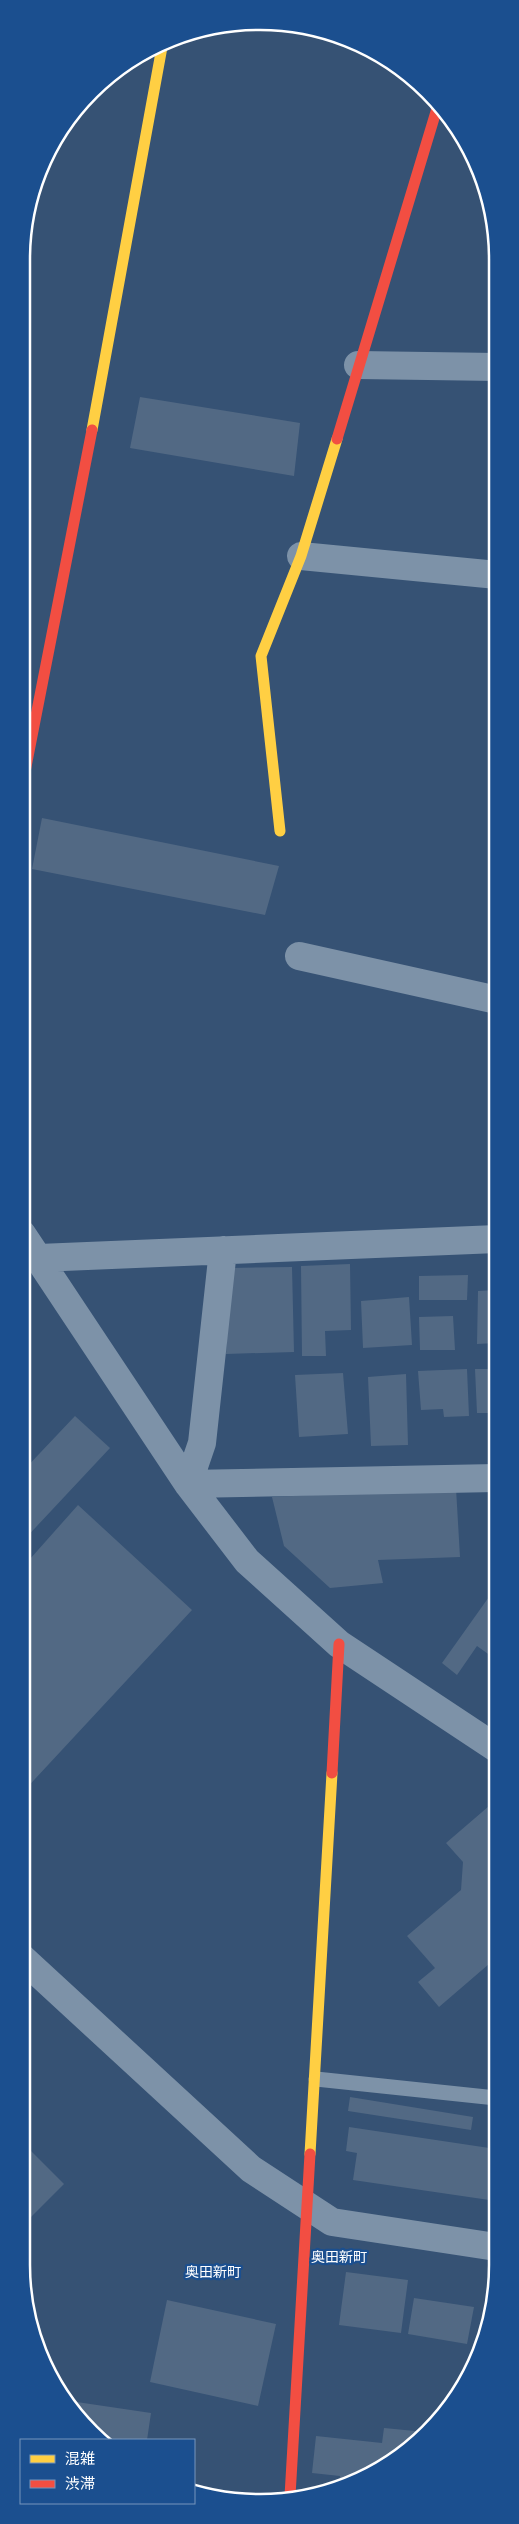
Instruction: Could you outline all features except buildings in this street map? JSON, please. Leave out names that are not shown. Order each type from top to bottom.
[{"type":"street","points":[[30,746],[112,325],[161,52]]},
{"type":"street","points":[[280,831],[261,656],[301,556],[436,112]]},
{"type":"street","points":[[358,365],[489,367]]},
{"type":"street","points":[[301,556],[489,574]]},
{"type":"street","points":[[299,956],[489,998]]},
{"type":"street","points":[[40,1258],[489,1239]]},
{"type":"street","points":[[30,1245],[188,1484],[247,1561],[340,1644],[489,1743]]},
{"type":"street","points":[[188,1484],[202,1443],[223,1250]]},
{"type":"street","points":[[188,1484],[489,1478]]},
{"type":"street","points":[[290,2492],[316,2079],[340,1644]]},
{"type":"street","points":[[30,1965],[251,2169],[308,2208],[332,2222],[489,2245]]},
{"type":"lane","points":[[316,2079],[489,2097]]},
{"type":"traffic: slow","points":[[92,430],[161,53]]},
{"type":"traffic: slow","points":[[280,831],[261,656],[301,556],[337,439]]},
{"type":"traffic: slow","points":[[310,2154],[332,1773]]},
{"type":"traffic: jam","points":[[337,439],[436,112]]},
{"type":"traffic: jam","points":[[30,746],[92,430]]},
{"type":"traffic: jam","points":[[332,1773],[339,1644]]},
{"type":"traffic: jam","points":[[290,2492],[310,2154]]},
{"type":"district","name":"奥田新町","points":[[339,2257]]},
{"type":"district","name":"奥田新町","points":[[213,2272]]}]
